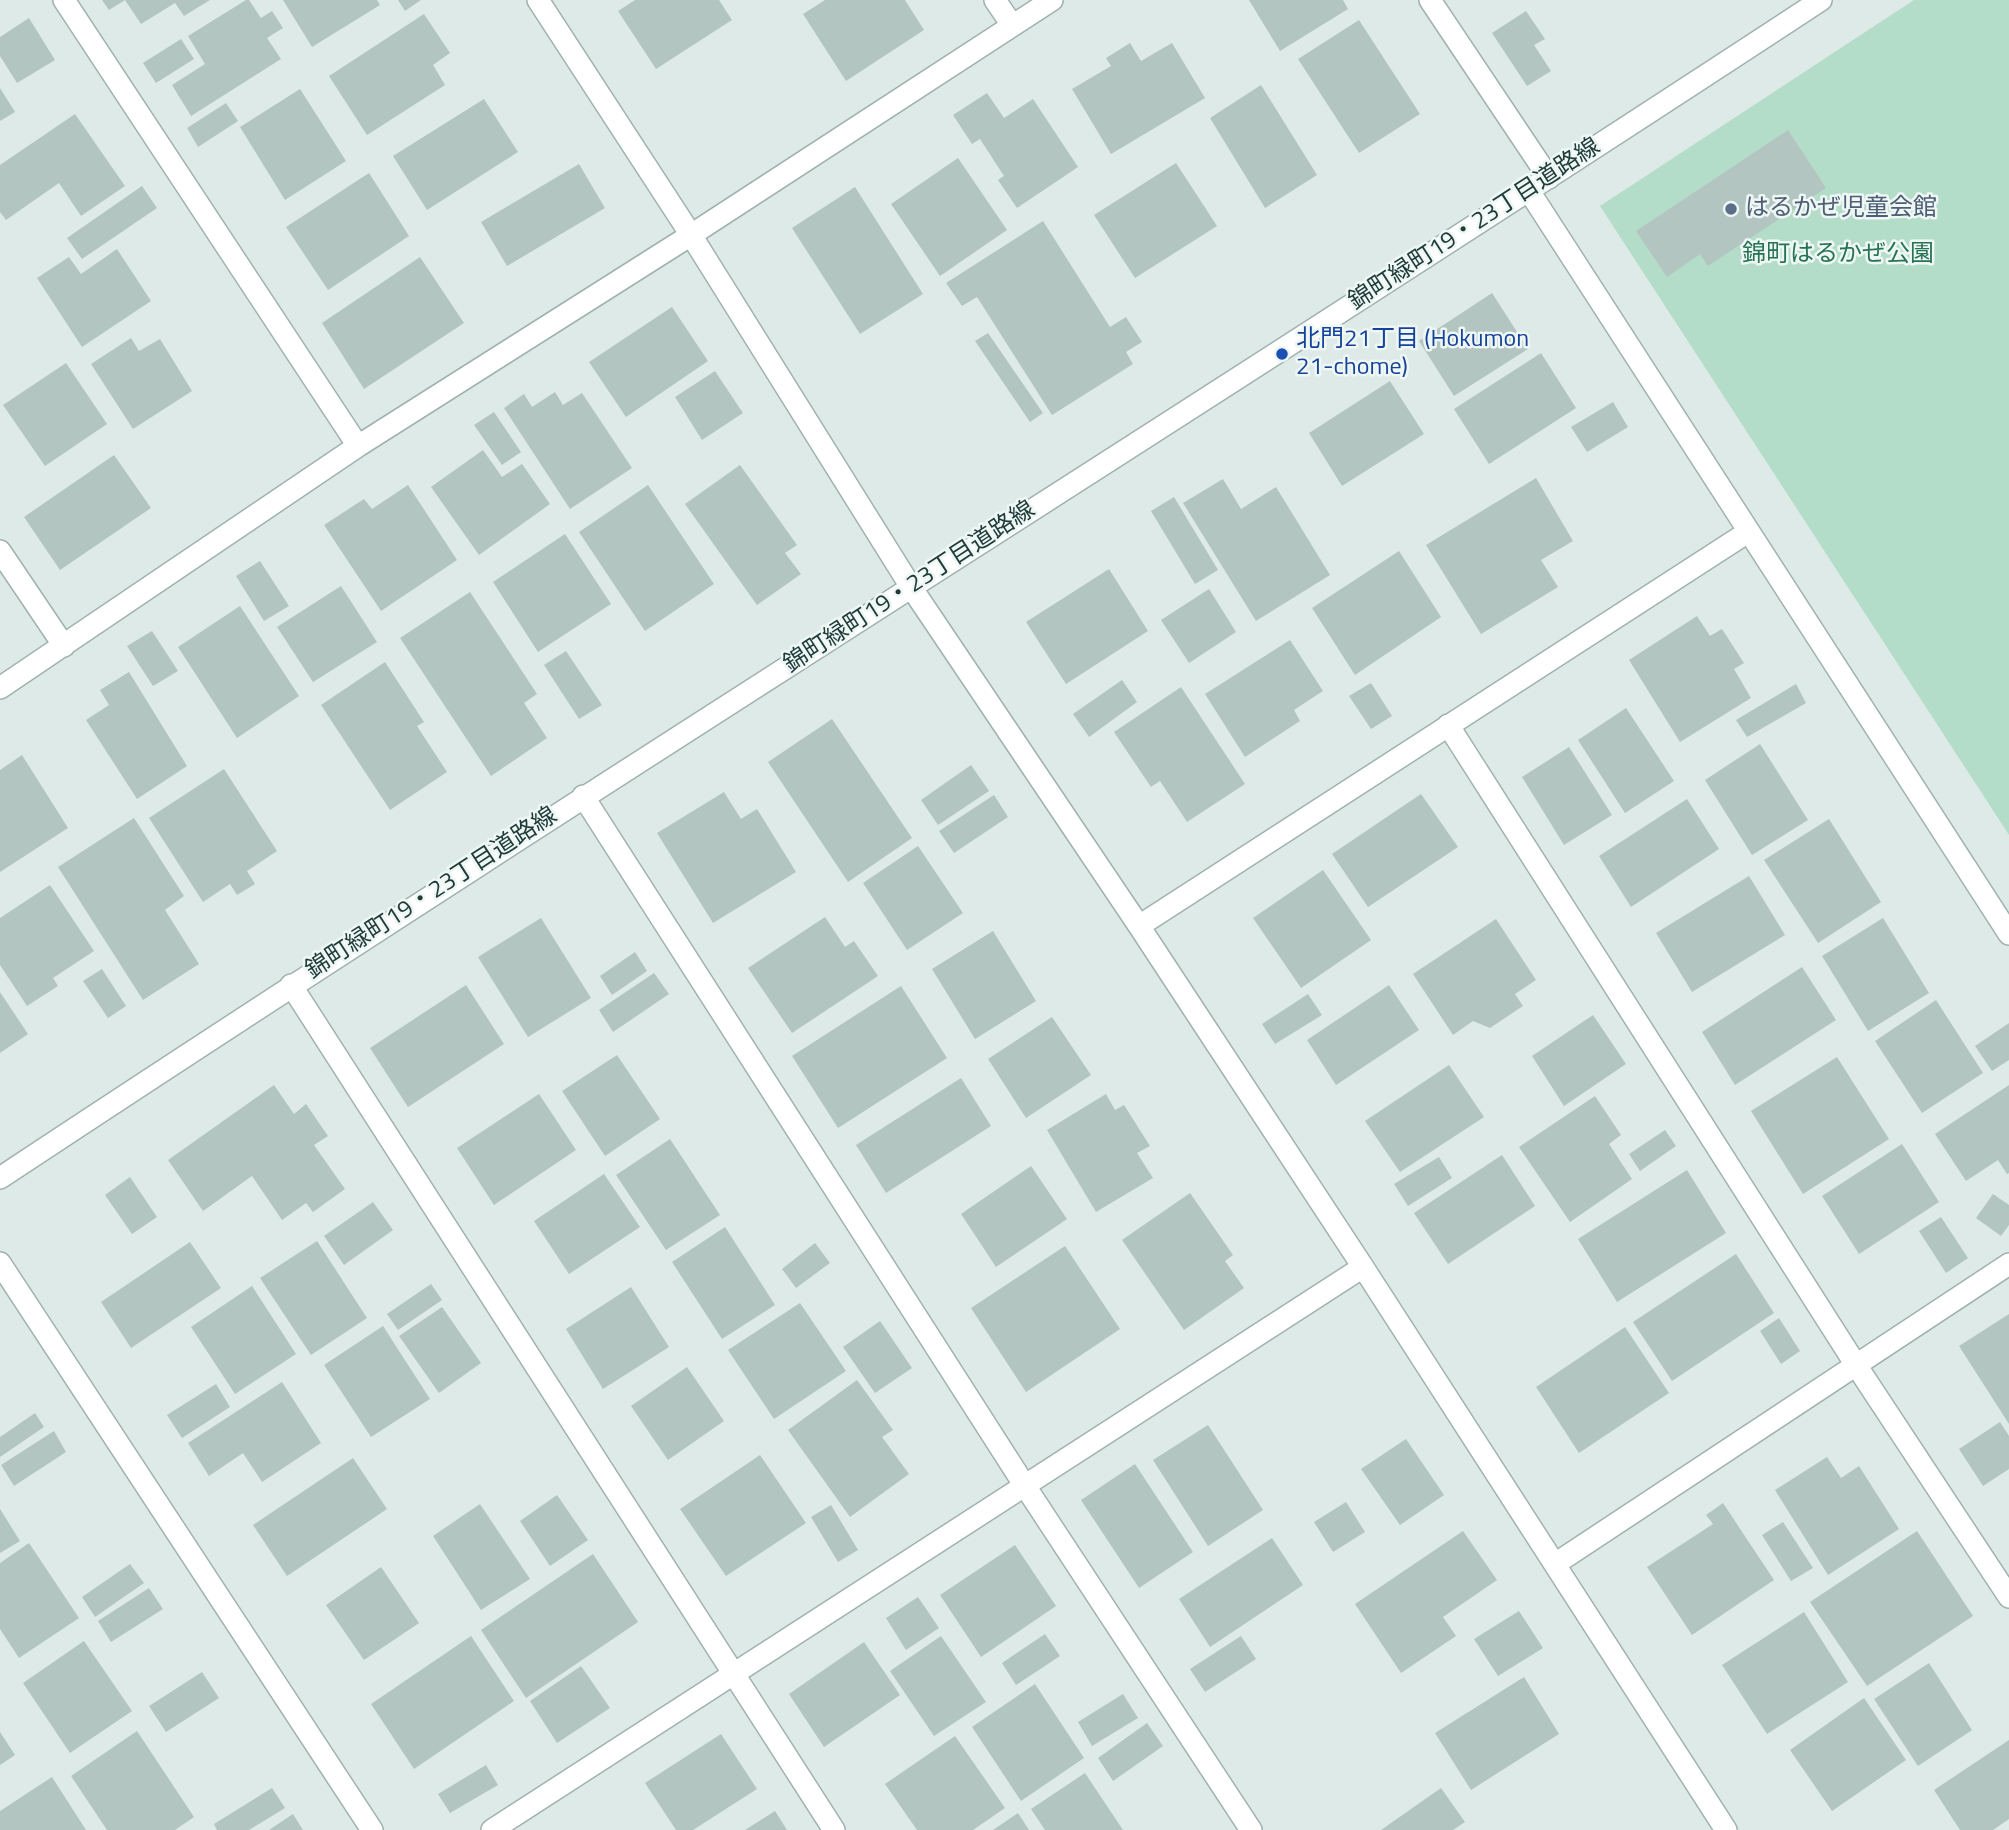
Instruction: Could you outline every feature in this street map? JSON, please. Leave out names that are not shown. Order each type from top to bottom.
[{"type":"street","points":[[64,0],[358,446]]},
{"type":"street","points":[[538,0],[691,235],[911,587],[1139,926],[1363,1267],[1726,1830]]},
{"type":"street","points":[[995,0],[1012,26]]},
{"type":"street","points":[[0,688],[358,446],[691,235],[1052,0]]},
{"type":"street","points":[[1430,0],[1549,178]]},
{"type":"street","name":"錦町緑町19・23丁目道路線","points":[[0,1178],[583,796],[1529,191],[1821,0]]},
{"type":"street","points":[[1529,191],[2009,934]]},
{"type":"street","points":[[1139,926],[1748,532]]},
{"type":"street","points":[[0,551],[64,646]]},
{"type":"street","points":[[1448,725],[1856,1365],[2009,1597]]},
{"type":"street","points":[[583,796],[1025,1486],[1251,1830]]},
{"type":"street","points":[[291,985],[834,1830]]},
{"type":"street","points":[[0,1263],[372,1830]]},
{"type":"street","points":[[1555,1564],[2009,1264]]},
{"type":"street","points":[[492,1830],[1363,1267]]},
{"type":"green space","name":"錦町はるかぜ公園","points":[[1914,0],[2009,0],[2009,835],[1600,206]]},
{"type":"building","points":[[102,0],[125,0],[109,10]]},
{"type":"building","points":[[125,0],[210,0],[184,16],[175,3],[141,24]]},
{"type":"building","points":[[249,0],[261,18],[272,11],[283,28],[267,38],[281,59],[191,116],[172,85],[205,64],[188,36]]},
{"type":"building","points":[[283,0],[377,0],[380,5],[312,47]]},
{"type":"building","points":[[398,0],[421,0],[405,11]]},
{"type":"building","points":[[635,0],[719,0],[732,20],[656,69],[618,11]]},
{"type":"building","points":[[825,0],[905,0],[924,30],[846,81],[803,14]]},
{"type":"building","points":[[1249,0],[1343,0],[1348,9],[1280,51]]},
{"type":"building","points":[[1526,11],[1545,39],[1534,45],[1551,71],[1527,86],[1492,33]]},
{"type":"building","points":[[424,14],[450,53],[433,65],[445,85],[367,135],[329,76]]},
{"type":"building","points":[[29,18],[55,60],[17,83],[0,56],[0,37]]},
{"type":"building","points":[[1359,20],[1420,114],[1359,153],[1298,59]]},
{"type":"building","points":[[181,39],[194,59],[156,83],[143,63]]},
{"type":"building","points":[[1130,43],[1141,61],[1172,43],[1205,98],[1111,154],[1072,89],[1111,66],[1106,58]]},
{"type":"building","points":[[1261,85],[1317,175],[1265,208],[1210,118]]},
{"type":"building","points":[[0,88],[15,112],[0,121]]},
{"type":"building","points":[[300,89],[346,161],[285,200],[240,127]]},
{"type":"building","points":[[987,93],[1004,118],[1033,99],[1078,167],[1017,208],[998,180],[1004,176],[980,139],[972,144],[953,115]]},
{"type":"building","points":[[484,99],[518,152],[427,210],[393,156]]},
{"type":"building","points":[[226,103],[238,121],[198,147],[187,128]]},
{"type":"building","points":[[75,114],[125,186],[81,216],[59,183],[6,220],[0,212],[0,165]]},
{"type":"building","name":"はるかぜ児童会館","points":[[1788,130],[1826,188],[1708,266],[1700,254],[1667,277],[1636,231]]},
{"type":"building","points":[[958,158],[1007,230],[940,276],[891,204]]},
{"type":"building","points":[[1176,163],[1217,226],[1135,278],[1094,215]]},
{"type":"building","points":[[579,164],[605,208],[507,266],[481,222]]},
{"type":"building","points":[[369,173],[409,236],[328,290],[286,227]]},
{"type":"building","points":[[142,186],[157,208],[82,259],[67,238]]},
{"type":"building","points":[[855,187],[923,294],[860,334],[792,228]]},
{"type":"building","points":[[1043,221],[1110,327],[1126,317],[1142,342],[1126,352],[1133,364],[1052,415],[977,297],[962,306],[946,283]]},
{"type":"building","points":[[117,249],[151,301],[82,347],[37,278],[69,257],[81,274]]},
{"type":"building","points":[[420,257],[464,323],[364,389],[322,323]]},
{"type":"building","points":[[1492,293],[1528,349],[1454,396],[1419,341]]},
{"type":"building","points":[[672,307],[708,361],[626,417],[589,362]]},
{"type":"building","points":[[988,333],[1043,413],[1030,422],[975,341]]},
{"type":"building","points":[[131,338],[139,351],[160,339],[192,391],[133,429],[91,364]]},
{"type":"building","points":[[1541,353],[1576,408],[1489,464],[1454,409]]},
{"type":"building","points":[[66,363],[107,424],[45,466],[3,405]]},
{"type":"building","points":[[715,371],[743,413],[702,440],[675,397]]},
{"type":"building","points":[[1390,381],[1424,434],[1342,486],[1309,433]]},
{"type":"building","points":[[555,392],[563,405],[582,393],[632,468],[570,509],[504,408],[524,394],[532,407]]},
{"type":"building","points":[[1613,402],[1628,427],[1587,452],[1571,427]]},
{"type":"building","points":[[494,412],[521,452],[502,465],[474,425]]},
{"type":"building","points":[[483,450],[502,477],[522,464],[550,504],[479,555],[431,487]]},
{"type":"building","points":[[114,455],[151,508],[60,570],[24,517]]},
{"type":"building","points":[[740,465],[797,545],[785,553],[801,574],[757,605],[685,504]]},
{"type":"building","points":[[1536,478],[1573,541],[1541,560],[1558,587],[1481,634],[1426,545]]},
{"type":"building","points":[[1223,479],[1241,509],[1276,487],[1330,575],[1256,621],[1183,503]]},
{"type":"building","points":[[408,485],[457,560],[381,611],[324,525],[364,499],[372,509]]},
{"type":"building","points":[[648,485],[714,584],[645,631],[579,532]]},
{"type":"building","points":[[1174,497],[1218,570],[1195,584],[1151,511]]},
{"type":"building","points":[[565,534],[611,604],[538,652],[493,582]]},
{"type":"building","points":[[1399,551],[1441,617],[1355,675],[1312,608]]},
{"type":"building","points":[[260,561],[289,606],[264,621],[236,576]]},
{"type":"building","points":[[1109,569],[1148,631],[1066,684],[1026,622]]},
{"type":"building","points":[[341,586],[377,642],[313,682],[277,627]]},
{"type":"building","points":[[1209,589],[1236,632],[1189,663],[1161,620]]},
{"type":"building","points":[[470,592],[537,694],[524,703],[547,738],[491,776],[400,638]]},
{"type":"building","points":[[240,606],[299,696],[237,738],[178,647]]},
{"type":"building","points":[[1697,616],[1710,636],[1722,629],[1744,663],[1734,669],[1751,698],[1680,742],[1629,660]]},
{"type":"building","points":[[152,631],[178,671],[153,686],[127,646]]},
{"type":"building","points":[[1290,640],[1323,691],[1294,710],[1300,721],[1245,757],[1205,694]]},
{"type":"building","points":[[566,651],[602,705],[579,719],[544,665]]},
{"type":"building","points":[[385,662],[424,722],[417,726],[447,772],[390,810],[321,705]]},
{"type":"building","points":[[129,672],[187,766],[137,799],[86,720],[109,705],[100,690]]},
{"type":"building","points":[[1122,680],[1137,702],[1089,737],[1073,714]]},
{"type":"building","points":[[1371,683],[1392,716],[1371,729],[1349,696]]},
{"type":"building","points":[[1796,684],[1806,703],[1747,737],[1736,720]]},
{"type":"building","points":[[1181,687],[1245,784],[1187,822],[1160,781],[1151,787],[1114,732]]},
{"type":"building","points":[[1626,708],[1674,781],[1625,813],[1578,740]]},
{"type":"building","points":[[832,719],[912,838],[848,882],[768,762]]},
{"type":"building","points":[[1760,744],[1808,820],[1752,855],[1705,780]]},
{"type":"building","points":[[1569,747],[1612,815],[1564,845],[1522,777]]},
{"type":"building","points":[[22,755],[68,828],[0,872],[0,770]]},
{"type":"building","points":[[971,765],[989,791],[938,825],[921,800]]},
{"type":"building","points":[[224,769],[277,851],[247,871],[255,884],[237,895],[230,884],[203,902],[149,818]]},
{"type":"building","points":[[724,792],[741,819],[757,809],[796,872],[713,923],[657,833]]},
{"type":"building","points":[[1421,794],[1458,847],[1368,907],[1332,854]]},
{"type":"building","points":[[994,795],[1008,817],[954,853],[939,831]]},
{"type":"building","points":[[1687,799],[1719,849],[1631,907],[1599,856]]},
{"type":"building","points":[[134,818],[184,896],[165,910],[199,964],[143,1000],[58,867]]},
{"type":"building","points":[[1829,819],[1881,902],[1818,943],[1764,860]]},
{"type":"building","points":[[918,846],[963,913],[907,950],[863,883]]},
{"type":"building","points":[[1323,870],[1371,940],[1301,988],[1253,918]]},
{"type":"building","points":[[1749,876],[1785,935],[1692,992],[1656,933]]},
{"type":"building","points":[[50,885],[94,951],[53,978],[58,986],[27,1006],[0,965],[0,918]]},
{"type":"building","points":[[825,917],[845,947],[854,941],[878,976],[792,1033],[748,968]]},
{"type":"building","points":[[541,918],[591,998],[528,1037],[478,957]]},
{"type":"building","points":[[1883,918],[1929,993],[1868,1031],[1822,956]]},
{"type":"building","points":[[1496,919],[1536,980],[1515,994],[1523,1006],[1490,1028],[1473,1021],[1453,1035],[1413,974]]},
{"type":"building","points":[[993,931],[1036,1001],[975,1039],[932,969]]},
{"type":"building","points":[[635,952],[647,971],[612,995],[600,976]]},
{"type":"building","points":[[1802,967],[1836,1020],[1735,1085],[1702,1032]]},
{"type":"building","points":[[102,969],[126,1006],[108,1018],[83,981]]},
{"type":"building","points":[[654,973],[669,994],[613,1032],[599,1010]]},
{"type":"building","points":[[466,985],[504,1044],[408,1107],[370,1048]]},
{"type":"building","points":[[1389,985],[1419,1030],[1336,1085],[1307,1040]]},
{"type":"building","points":[[901,986],[947,1058],[838,1128],[792,1056]]},
{"type":"building","points":[[0,992],[28,1034],[0,1053]]},
{"type":"building","points":[[1308,994],[1322,1015],[1275,1044],[1262,1024]]},
{"type":"building","points":[[1936,1000],[1983,1073],[1922,1113],[1875,1041]]},
{"type":"building","points":[[1593,1015],[1626,1064],[1564,1106],[1532,1056]]},
{"type":"building","points":[[1052,1017],[1091,1075],[1026,1118],[988,1059]]},
{"type":"building","points":[[2009,1023],[2009,1060],[1992,1071],[1975,1046]]},
{"type":"building","points":[[617,1055],[660,1119],[605,1156],[562,1091]]},
{"type":"building","points":[[1837,1057],[1889,1139],[1803,1194],[1751,1111]]},
{"type":"building","points":[[1449,1065],[1484,1117],[1400,1172],[1365,1121]]},
{"type":"building","points":[[961,1078],[991,1126],[886,1193],[856,1145]]},
{"type":"building","points":[[274,1085],[294,1114],[306,1104],[328,1136],[314,1145],[345,1189],[313,1212],[306,1203],[282,1220],[252,1176],[203,1211],[168,1160]]},
{"type":"building","points":[[2009,1085],[2009,1173],[2007,1174],[1998,1160],[1966,1181],[1935,1134]]},
{"type":"building","points":[[539,1094],[576,1150],[494,1205],[457,1148]]},
{"type":"building","points":[[1106,1094],[1115,1110],[1124,1105],[1150,1146],[1137,1153],[1153,1178],[1096,1212],[1047,1130]]},
{"type":"building","points":[[1595,1096],[1621,1135],[1609,1144],[1632,1179],[1570,1222],[1519,1147]]},
{"type":"building","points":[[1665,1130],[1676,1146],[1640,1171],[1629,1154]]},
{"type":"building","points":[[670,1139],[720,1215],[666,1250],[616,1175]]},
{"type":"building","points":[[1902,1144],[1939,1202],[1859,1254],[1822,1196]]},
{"type":"building","points":[[1502,1155],[1535,1206],[1448,1264],[1414,1213]]},
{"type":"building","points":[[1439,1157],[1452,1178],[1408,1206],[1394,1184]]},
{"type":"building","points":[[1031,1166],[1067,1219],[996,1267],[961,1214]]},
{"type":"building","points":[[1687,1170],[1726,1233],[1617,1302],[1578,1239]]},
{"type":"building","points":[[604,1174],[640,1227],[569,1274],[534,1221]]},
{"type":"building","points":[[130,1177],[157,1217],[132,1234],[105,1195]]},
{"type":"building","points":[[1190,1193],[1233,1255],[1225,1261],[1244,1288],[1184,1330],[1122,1240]]},
{"type":"building","points":[[1993,1194],[2009,1205],[2009,1225],[2001,1236],[1976,1218]]},
{"type":"building","points":[[373,1202],[393,1230],[344,1265],[324,1236]]},
{"type":"building","points":[[1941,1217],[1968,1258],[1946,1273],[1919,1231]]},
{"type":"building","points":[[725,1227],[775,1305],[722,1339],[672,1262]]},
{"type":"building","points":[[317,1241],[367,1318],[311,1355],[260,1278]]},
{"type":"building","points":[[190,1242],[221,1288],[131,1348],[101,1302]]},
{"type":"building","points":[[815,1243],[830,1263],[796,1288],[782,1269]]},
{"type":"building","points":[[1065,1246],[1120,1329],[1026,1392],[971,1308]]},
{"type":"building","points":[[1736,1254],[1774,1313],[1672,1381],[1633,1322]]},
{"type":"building","points":[[431,1284],[442,1300],[398,1330],[387,1314]]},
{"type":"building","points":[[252,1286],[296,1354],[235,1394],[191,1327]]},
{"type":"building","points":[[631,1287],[669,1347],[603,1389],[566,1329]]},
{"type":"building","points":[[800,1303],[846,1371],[774,1419],[728,1350]]},
{"type":"building","points":[[442,1307],[481,1363],[439,1393],[399,1336]]},
{"type":"building","points":[[2009,1314],[2009,1424],[1959,1346]]},
{"type":"building","points":[[1779,1318],[1800,1351],[1781,1364],[1760,1331]]},
{"type":"building","points":[[880,1321],[912,1368],[875,1393],[843,1347]]},
{"type":"building","points":[[383,1326],[430,1399],[371,1437],[324,1365]]},
{"type":"building","points":[[1625,1327],[1669,1393],[1579,1453],[1536,1387]]},
{"type":"building","points":[[687,1367],[724,1421],[668,1460],[631,1406]]},
{"type":"building","points":[[857,1380],[893,1430],[882,1437],[909,1474],[850,1517],[788,1430]]},
{"type":"building","points":[[282,1382],[321,1443],[262,1482],[243,1453],[209,1476],[188,1443]]},
{"type":"building","points":[[216,1384],[230,1407],[182,1438],[167,1415]]},
{"type":"building","points":[[35,1413],[44,1427],[0,1457],[0,1437]]},
{"type":"building","points":[[2000,1422],[2009,1436],[2009,1469],[1983,1486],[1959,1449]]},
{"type":"building","points":[[1208,1425],[1263,1510],[1208,1546],[1153,1460]]},
{"type":"building","points":[[54,1431],[66,1452],[14,1486],[1,1465]]},
{"type":"building","points":[[1406,1439],[1444,1495],[1400,1525],[1361,1469]]},
{"type":"building","points":[[760,1455],[806,1523],[726,1576],[680,1509]]},
{"type":"building","points":[[1827,1457],[1841,1478],[1859,1466],[1899,1529],[1828,1575],[1775,1490]]},
{"type":"building","points":[[353,1458],[387,1509],[287,1576],[253,1525]]},
{"type":"building","points":[[1135,1464],[1193,1552],[1139,1588],[1081,1500]]},
{"type":"building","points":[[557,1495],[588,1540],[550,1566],[520,1521]]},
{"type":"building","points":[[1346,1502],[1365,1532],[1333,1552],[1314,1522]]},
{"type":"building","points":[[1723,1503],[1774,1580],[1692,1635],[1647,1567],[1713,1524],[1706,1515]]},
{"type":"building","points":[[480,1504],[530,1579],[481,1610],[433,1536]]},
{"type":"building","points":[[831,1505],[858,1550],[838,1562],[811,1517]]},
{"type":"building","points":[[0,1509],[20,1541],[0,1553]]},
{"type":"building","points":[[1783,1522],[1813,1568],[1791,1581],[1762,1535]]},
{"type":"building","points":[[1463,1531],[1497,1580],[1443,1617],[1456,1636],[1401,1673],[1355,1604]]},
{"type":"building","points":[[1917,1531],[1973,1616],[1867,1686],[1810,1602]]},
{"type":"building","points":[[1272,1538],[1303,1585],[1210,1647],[1179,1599]]},
{"type":"building","points":[[29,1543],[79,1618],[19,1658],[0,1629],[0,1563]]},
{"type":"building","points":[[1015,1545],[1056,1606],[981,1657],[940,1595]]},
{"type":"building","points":[[593,1554],[638,1622],[526,1698],[481,1630]]},
{"type":"building","points":[[130,1564],[144,1583],[95,1617],[82,1597]]},
{"type":"building","points":[[381,1567],[419,1623],[364,1660],[326,1605]]},
{"type":"building","points":[[149,1588],[163,1609],[111,1642],[98,1621]]},
{"type":"building","points":[[918,1597],[939,1628],[906,1650],[886,1618]]},
{"type":"building","points":[[1519,1611],[1543,1648],[1498,1676],[1474,1639]]},
{"type":"building","points":[[1804,1612],[1848,1682],[1767,1734],[1722,1665]]},
{"type":"building","points":[[1045,1634],[1060,1656],[1016,1685],[1002,1663]]},
{"type":"building","points":[[471,1636],[514,1701],[414,1769],[371,1704]]},
{"type":"building","points":[[941,1636],[986,1702],[934,1736],[890,1671]]},
{"type":"building","points":[[1241,1636],[1256,1659],[1205,1692],[1190,1669]]},
{"type":"building","points":[[84,1641],[132,1711],[70,1753],[23,1683]]},
{"type":"building","points":[[864,1642],[900,1695],[824,1747],[789,1694]]},
{"type":"building","points":[[1929,1663],[1972,1730],[1918,1766],[1874,1699]]},
{"type":"building","points":[[581,1666],[610,1708],[557,1743],[530,1701]]},
{"type":"building","points":[[202,1672],[219,1698],[166,1732],[149,1706]]},
{"type":"building","points":[[1524,1677],[1559,1734],[1471,1790],[1435,1733]]},
{"type":"building","points":[[1035,1684],[1084,1758],[1021,1801],[972,1727]]},
{"type":"building","points":[[1123,1694],[1138,1718],[1092,1746],[1078,1722]]},
{"type":"building","points":[[1864,1698],[1906,1760],[1832,1811],[1790,1750]]},
{"type":"building","points":[[1147,1723],[1163,1746],[1113,1781],[1098,1758]]},
{"type":"building","points":[[137,1731],[194,1817],[175,1830],[107,1830],[71,1776]]},
{"type":"building","points":[[0,1732],[15,1755],[0,1765]]},
{"type":"building","points":[[721,1734],[757,1789],[693,1830],[676,1830],[645,1783]]},
{"type":"building","points":[[955,1736],[1005,1808],[973,1830],[917,1830],[885,1784]]},
{"type":"building","points":[[2009,1740],[2009,1819],[1993,1830],[1960,1830],[1934,1790]]},
{"type":"building","points":[[486,1765],[498,1785],[450,1813],[438,1794]]},
{"type":"building","points":[[1085,1773],[1123,1830],[1045,1830],[1031,1809]]},
{"type":"building","points":[[52,1777],[86,1830],[0,1830],[0,1811]]},
{"type":"building","points":[[272,1788],[285,1808],[249,1830],[217,1830],[214,1824]]},
{"type":"building","points":[[1441,1788],[1465,1822],[1453,1830],[1381,1830]]},
{"type":"building","points":[[775,1811],[787,1830],[745,1830]]},
{"type":"building","points":[[1018,1813],[1029,1830],[993,1830]]},
{"type":"building","points":[[293,1814],[303,1830],[269,1830]]},
{"type":"place","name":"はるかぜ児童会館","points":[[1731,209]]},
{"type":"place","name":"北門21丁目 (Hokumon 21-chome)","points":[[1282,354]]}]
